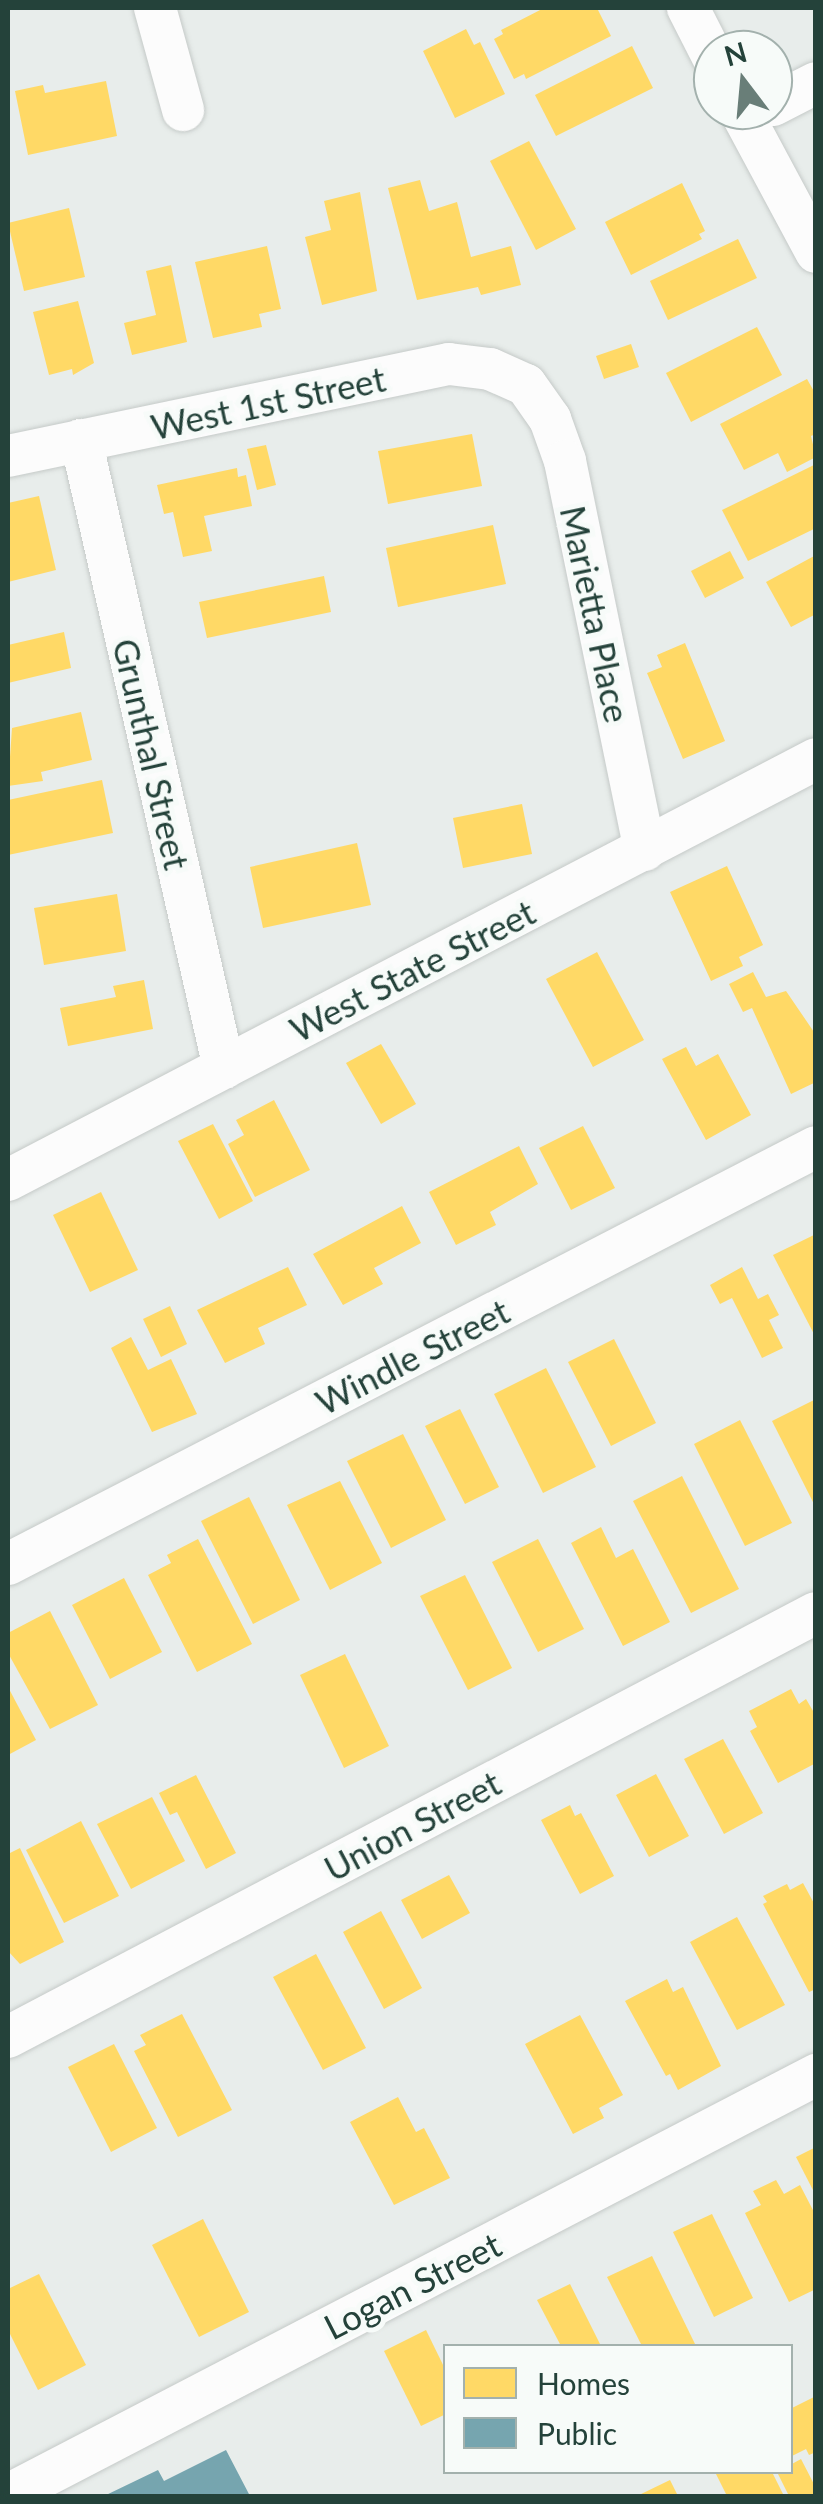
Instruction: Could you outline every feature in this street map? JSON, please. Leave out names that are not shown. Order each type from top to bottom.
[{"type":"street","points":[[155,8],[183,110]]},
{"type":"street","points":[[793,94],[816,83]]},
{"type":"street","points":[[764,130],[816,252]]},
{"type":"street","name":"West 1st Street","points":[[8,456],[449,364],[490,369],[526,385]]},
{"type":"street","name":"Marietta Place","points":[[526,385],[550,419],[565,461],[645,850]]},
{"type":"street","name":"Grunthal Street","points":[[81,440],[224,1068]]},
{"type":"street","name":"West State Street","points":[[8,1180],[816,759]]},
{"type":"street","name":"Windle Street","points":[[8,1564],[816,1147]]},
{"type":"street","name":"Union Street","points":[[8,2037],[816,1613]]},
{"type":"street","name":"Logan Street","points":[[8,2494],[816,2076]]},
{"type":"building: Homes","points":[[544,8],[597,8],[611,36],[526,79],[524,74],[514,79],[494,39],[503,34],[501,30]]},
{"type":"building: Homes","points":[[466,29],[474,45],[480,42],[505,94],[455,118],[423,51]]},
{"type":"building: Homes","points":[[632,46],[653,88],[556,136],[535,95]]},
{"type":"building: Homes","points":[[106,81],[117,136],[28,155],[15,91],[43,85],[45,93]]},
{"type":"building: Homes","points":[[529,141],[576,229],[536,250],[490,161]]},
{"type":"building: Homes","points":[[420,180],[429,211],[457,202],[471,257],[511,246],[521,285],[481,295],[478,287],[417,300],[388,188]]},
{"type":"building: Homes","points":[[682,183],[705,231],[699,234],[702,239],[631,275],[605,222]]},
{"type":"building: Homes","points":[[360,192],[377,291],[322,305],[305,237],[331,230],[324,201]]},
{"type":"building: Homes","points":[[69,208],[85,277],[24,291],[8,223]]},
{"type":"building: Homes","points":[[738,239],[757,278],[668,320],[650,281]]},
{"type":"building: Homes","points":[[267,246],[281,309],[259,314],[262,327],[213,338],[195,262]]},
{"type":"building: Homes","points":[[171,265],[187,342],[132,355],[124,323],[156,315],[146,271]]},
{"type":"building: Homes","points":[[78,301],[94,363],[73,375],[72,369],[49,375],[33,312]]},
{"type":"building: Homes","points":[[757,327],[782,375],[691,422],[666,373]]},
{"type":"building: Homes","points":[[631,344],[639,367],[604,379],[596,356]]},
{"type":"building: Homes","points":[[807,379],[816,395],[816,434],[811,436],[816,457],[787,472],[778,453],[744,470],[720,424]]},
{"type":"building: Homes","points":[[472,434],[482,486],[388,504],[378,451]]},
{"type":"building: Homes","points":[[266,445],[276,485],[257,490],[247,449]]},
{"type":"building: Homes","points":[[816,464],[816,528],[748,561],[722,510]]},
{"type":"building: Homes","points":[[237,468],[238,477],[246,475],[252,506],[204,516],[212,551],[183,557],[173,512],[164,514],[157,485]]},
{"type":"building: Homes","points":[[39,496],[56,570],[8,582],[8,503]]},
{"type":"building: Homes","points":[[493,525],[506,584],[398,607],[386,548]]},
{"type":"building: Homes","points":[[730,551],[744,578],[705,598],[691,571]]},
{"type":"building: Homes","points":[[816,555],[816,614],[791,627],[766,582]]},
{"type":"building: Homes","points":[[324,576],[331,612],[207,638],[199,602]]},
{"type":"building: Homes","points":[[64,632],[71,668],[8,683],[8,645]]},
{"type":"building: Homes","points":[[685,643],[725,741],[683,759],[647,673],[662,667],[657,655]]},
{"type":"building: Homes","points":[[81,712],[92,760],[41,772],[43,781],[8,786],[12,728]]},
{"type":"building: Homes","points":[[102,780],[113,833],[8,855],[8,800]]},
{"type":"building: Homes","points":[[522,804],[532,854],[463,868],[453,818]]},
{"type":"building: Homes","points":[[357,843],[371,905],[263,928],[250,867]]},
{"type":"building: Homes","points":[[727,866],[763,945],[739,957],[743,966],[711,981],[670,892]]},
{"type":"building: Homes","points":[[117,894],[126,951],[44,965],[34,908]]},
{"type":"building: Homes","points":[[597,952],[644,1040],[593,1067],[546,979]]},
{"type":"building: Homes","points":[[753,972],[766,997],[786,991],[816,1035],[816,1082],[791,1094],[752,1008],[743,1012],[729,984]]},
{"type":"building: Homes","points":[[144,980],[153,1029],[68,1046],[60,1008],[116,997],[113,986]]},
{"type":"building: Homes","points":[[381,1044],[416,1104],[381,1124],[346,1063]]},
{"type":"building: Homes","points":[[686,1047],[696,1066],[718,1054],[751,1115],[706,1140],[662,1059]]},
{"type":"building: Homes","points":[[274,1100],[310,1170],[255,1197],[228,1144],[244,1135],[236,1120]]},
{"type":"building: Homes","points":[[213,1124],[253,1201],[219,1219],[178,1141]]},
{"type":"building: Homes","points":[[583,1126],[615,1188],[571,1210],[539,1148]]},
{"type":"building: Homes","points":[[519,1146],[538,1184],[490,1212],[496,1225],[456,1245],[429,1192]]},
{"type":"building: Homes","points":[[101,1192],[138,1270],[90,1292],[53,1215]]},
{"type":"building: Homes","points":[[402,1206],[421,1243],[374,1268],[383,1284],[343,1305],[313,1254]]},
{"type":"building: Homes","points":[[816,1234],[816,1338],[773,1255]]},
{"type":"building: Homes","points":[[288,1267],[307,1305],[258,1328],[265,1344],[225,1363],[197,1310]]},
{"type":"building: Homes","points":[[742,1267],[758,1299],[768,1294],[779,1315],[769,1320],[783,1348],[762,1358],[732,1298],[720,1304],[710,1285]]},
{"type":"building: Homes","points":[[170,1306],[187,1344],[161,1357],[143,1319]]},
{"type":"building: Homes","points":[[131,1337],[148,1370],[171,1359],[197,1414],[152,1432],[111,1348]]},
{"type":"building: Homes","points":[[614,1339],[656,1423],[611,1446],[568,1362]]},
{"type":"building: Homes","points":[[546,1368],[596,1467],[543,1493],[494,1394]]},
{"type":"building: Homes","points":[[816,1399],[816,1508],[772,1421]]},
{"type":"building: Homes","points":[[460,1409],[499,1487],[465,1504],[425,1426]]},
{"type":"building: Homes","points":[[740,1420],[792,1523],[745,1546],[694,1444]]},
{"type":"building: Homes","points":[[403,1434],[446,1520],[391,1548],[347,1461]]},
{"type":"building: Homes","points":[[682,1476],[739,1589],[691,1613],[633,1501]]},
{"type":"building: Homes","points":[[340,1481],[382,1563],[330,1590],[287,1505]]},
{"type":"building: Homes","points":[[249,1497],[300,1600],[253,1624],[201,1521]]},
{"type":"building: Homes","points":[[601,1527],[616,1558],[633,1549],[670,1622],[623,1646],[571,1543]]},
{"type":"building: Homes","points":[[198,1539],[252,1644],[197,1672],[148,1575],[171,1563],[167,1555]]},
{"type":"building: Homes","points":[[538,1539],[584,1629],[538,1652],[492,1562]]},
{"type":"building: Homes","points":[[465,1575],[512,1668],[468,1690],[420,1596]]},
{"type":"building: Homes","points":[[124,1578],[162,1652],[110,1679],[72,1605]]},
{"type":"building: Homes","points":[[50,1611],[98,1705],[50,1729],[8,1653],[8,1633]]},
{"type":"building: Homes","points":[[345,1654],[389,1746],[344,1768],[300,1675]]},
{"type":"building: Homes","points":[[8,1687],[36,1740],[8,1755]]},
{"type":"building: Homes","points":[[791,1689],[799,1704],[806,1699],[816,1716],[816,1763],[778,1783],[750,1731],[757,1727],[749,1711]]},
{"type":"building: Homes","points":[[723,1739],[763,1813],[724,1834],[684,1759]]},
{"type":"building: Homes","points":[[656,1774],[689,1836],[649,1857],[616,1795]]},
{"type":"building: Homes","points":[[196,1775],[236,1853],[206,1869],[177,1812],[170,1815],[159,1793]]},
{"type":"building: Homes","points":[[152,1797],[185,1861],[131,1889],[97,1824]]},
{"type":"building: Homes","points":[[570,1805],[575,1816],[581,1813],[614,1876],[580,1894],[541,1820]]},
{"type":"building: Homes","points":[[81,1821],[119,1896],[64,1923],[26,1850]]},
{"type":"building: Homes","points":[[20,1848],[64,1942],[20,1964],[8,1951],[8,1854]]},
{"type":"building: Homes","points":[[449,1875],[470,1913],[422,1939],[401,1900]]},
{"type":"building: Homes","points":[[803,1883],[816,1907],[816,1989],[809,1992],[763,1904],[767,1902],[763,1896],[787,1884],[790,1890]]},
{"type":"building: Homes","points":[[381,1911],[422,1988],[384,2009],[343,1932]]},
{"type":"building: Homes","points":[[737,1917],[785,2005],[737,2030],[690,1942]]},
{"type":"building: Homes","points":[[316,1954],[366,2048],[323,2070],[273,1977]]},
{"type":"building: Homes","points":[[667,1979],[673,1992],[683,1987],[721,2066],[678,2090],[670,2074],[666,2076],[625,2001]]},
{"type":"building: Homes","points":[[182,2014],[232,2110],[178,2137],[134,2051],[146,2045],[140,2035]]},
{"type":"building: Homes","points":[[580,2015],[623,2095],[599,2108],[604,2118],[573,2134],[525,2044]]},
{"type":"building: Homes","points":[[114,2044],[157,2128],[111,2152],[68,2067]]},
{"type":"building: Homes","points":[[398,2097],[416,2132],[424,2128],[450,2178],[394,2205],[350,2122]]},
{"type":"building: Homes","points":[[816,2147],[816,2196],[796,2157]]},
{"type":"building: Homes","points":[[776,2180],[784,2194],[800,2185],[816,2216],[816,2289],[789,2302],[745,2213],[761,2205],[753,2191]]},
{"type":"building: Homes","points":[[712,2214],[753,2298],[714,2317],[673,2232]]},
{"type":"building: Homes","points":[[203,2219],[249,2312],[199,2337],[152,2245]]},
{"type":"building: Homes","points":[[652,2256],[695,2344],[641,2344],[607,2277]]},
{"type":"building: Homes","points":[[39,2274],[86,2365],[38,2390],[8,2330],[8,2289]]},
{"type":"building: Homes","points":[[570,2284],[600,2344],[560,2344],[537,2300]]},
{"type":"building: Homes","points":[[426,2330],[443,2365],[443,2415],[421,2426],[384,2351]]},
{"type":"building: Homes","points":[[816,2396],[816,2452],[809,2455],[806,2449],[793,2456],[793,2408]]},
{"type":"building: Homes","points":[[801,2459],[816,2488],[816,2496],[789,2496],[778,2474],[793,2474],[793,2463]]},
{"type":"building: Homes","points":[[716,2474],[773,2474],[784,2496],[727,2496]]},
{"type":"building: Homes","points":[[670,2480],[678,2496],[637,2496]]},
{"type":"building: Public","points":[[226,2450],[250,2496],[104,2496],[158,2470],[164,2481]]}]
